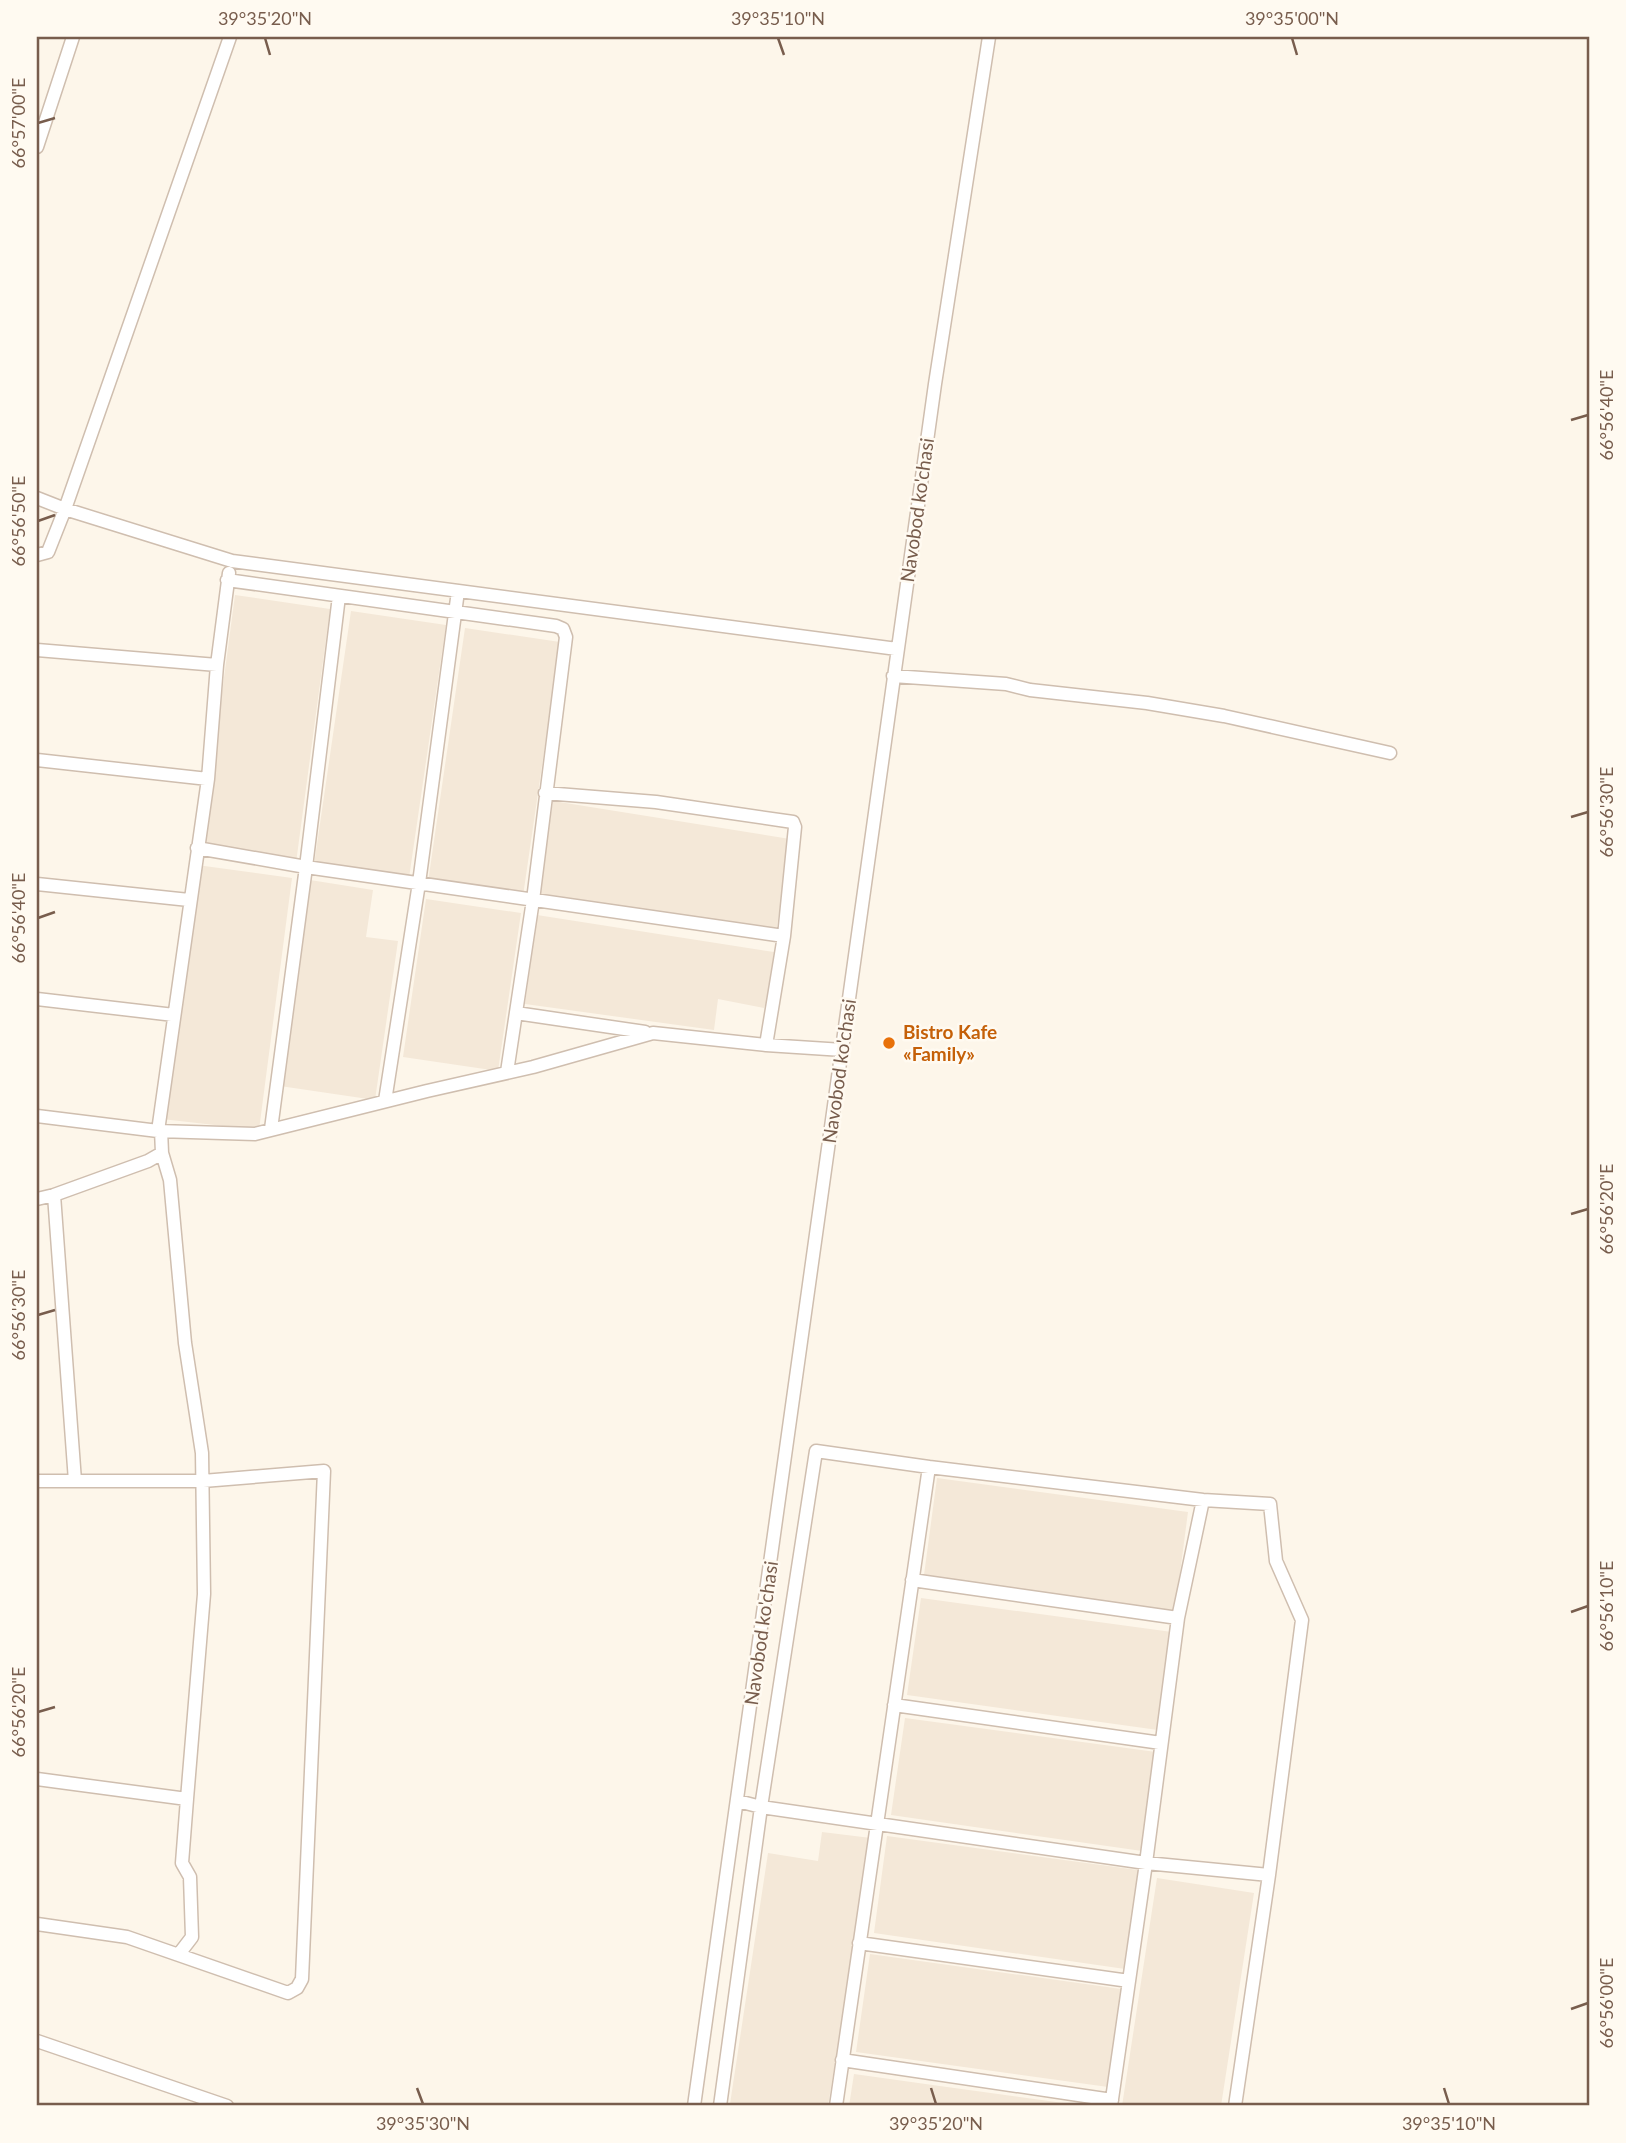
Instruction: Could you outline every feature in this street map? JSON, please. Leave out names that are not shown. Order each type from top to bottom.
[{"type":"street","points":[[37,147],[73,37]]},
{"type":"street","points":[[37,555],[48,552],[65,509],[230,37]]},
{"type":"street","name":"Navobod ko'chasi","points":[[694,2106],[893,676],[989,37]]},
{"type":"street","points":[[37,498],[232,561],[897,649]]},
{"type":"street","points":[[179,1954],[192,1937],[190,1877],[182,1863],[204,1594],[203,1482],[202,1452],[185,1343],[170,1181],[159,1130],[208,779],[217,665],[232,561]]},
{"type":"street","points":[[228,580],[563,629],[566,637],[533,900],[507,1072]]},
{"type":"street","points":[[385,1101],[419,883],[458,591]]},
{"type":"street","points":[[271,1129],[339,596]]},
{"type":"street","points":[[37,650],[217,665]]},
{"type":"street","points":[[893,676],[1006,684],[1030,690],[1147,703],[1224,716],[1390,752]]},
{"type":"street","points":[[37,760],[208,779]]},
{"type":"street","points":[[545,793],[656,802],[793,822],[795,827],[783,936],[766,1045]]},
{"type":"street","points":[[197,848],[306,867],[783,936]]},
{"type":"street","points":[[37,884],[189,900]]},
{"type":"street","points":[[37,999],[174,1015]]},
{"type":"street","points":[[516,1013],[653,1033],[843,1050]]},
{"type":"street","points":[[37,1116],[159,1130],[255,1134],[533,1067],[653,1033]]},
{"type":"street","points":[[37,1199],[148,1161],[162,1153]]},
{"type":"street","points":[[54,1195],[75,1481]]},
{"type":"street","points":[[720,2106],[761,1807],[816,1451],[1203,1500],[1270,1504],[1276,1561],[1302,1620],[1269,1875],[1235,2106]]},
{"type":"street","points":[[836,2106],[929,1467]]},
{"type":"street","points":[[37,1480],[203,1482],[324,1471],[302,1979],[297,1988],[288,1993],[127,1937],[37,1924]]},
{"type":"street","points":[[842,2060],[1111,2103],[1178,1618],[1203,1500]]},
{"type":"street","points":[[912,1580],[1178,1618]]},
{"type":"street","points":[[894,1705],[1161,1743]]},
{"type":"street","points":[[37,1779],[187,1799]]},
{"type":"street","points":[[738,1801],[761,1807],[1146,1863],[1269,1875]]},
{"type":"street","points":[[859,1943],[1129,1981]]},
{"type":"street","points":[[37,2040],[227,2106]]},
{"type":"shaded area","points":[[235,595],[330,609],[296,863],[201,850]]},
{"type":"shaded area","points":[[351,611],[446,625],[409,878],[314,865]]},
{"type":"shaded area","points":[[465,628],[560,642],[523,896],[428,882]]},
{"type":"shaded area","points":[[553,801],[790,839],[776,933],[539,896]]},
{"type":"shaded area","points":[[197,865],[292,878],[259,1130],[162,1119]]},
{"type":"shaded area","points":[[310,880],[373,890],[366,937],[398,941],[375,1100],[280,1086]]},
{"type":"shaded area","points":[[426,899],[521,913],[498,1071],[403,1057]]},
{"type":"shaded area","points":[[537,915],[774,952],[764,1008],[718,999],[714,1030],[525,1004]]},
{"type":"shaded area","points":[[937,1478],[1188,1512],[1175,1611],[924,1575]]},
{"type":"shaded area","points":[[921,1598],[1172,1632],[1158,1730],[907,1695]]},
{"type":"shaded area","points":[[905,1718],[1156,1752],[1142,1851],[891,1815]]},
{"type":"shaded area","points":[[822,1832],[871,1838],[828,2106],[730,2104],[768,1853],[818,1861]]},
{"type":"shaded area","points":[[887,1836],[1138,1870],[1125,1969],[874,1933]]},
{"type":"shaded area","points":[[1157,1878],[1254,1893],[1221,2106],[1122,2106]]},
{"type":"shaded area","points":[[870,1954],[1121,1989],[1108,2087],[856,2052]]},
{"type":"shaded area","points":[[854,2074],[947,2087],[1085,2106],[849,2106]]},
{"type":"place","name":"Bistro Kafe «Family»","points":[[889,1043]]}]
